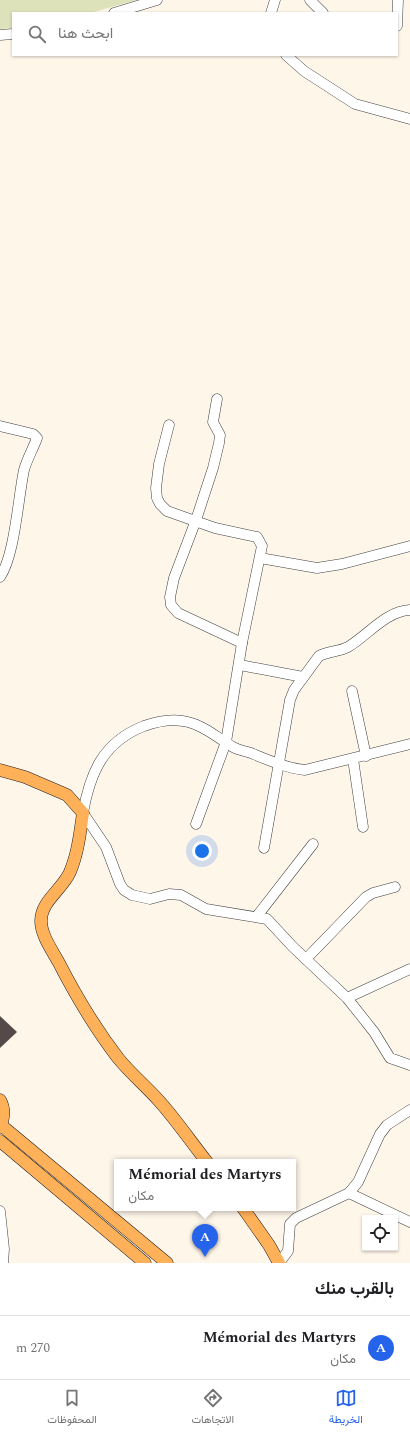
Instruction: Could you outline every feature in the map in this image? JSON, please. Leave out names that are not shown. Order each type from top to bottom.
[{"type":"main road","points":[[0,770],[31,779],[67,795],[83,813],[77,853],[70,871],[65,881],[46,903],[43,911],[41,920],[46,937],[84,1010],[97,1029],[119,1059],[160,1102],[205,1159]]},
{"type":"main road","points":[[0,1100],[3,1105],[4,1115],[1,1126],[167,1263]]},
{"type":"main road","points":[[0,1141],[145,1263]]},
{"type":"main road","points":[[245,1211],[269,1245],[279,1263]]},
{"type":"street","points":[[117,12],[157,0]]},
{"type":"street","points":[[271,12],[275,0]]},
{"type":"street","points":[[310,0],[322,12]]},
{"type":"street","points":[[398,0],[398,12]]},
{"type":"street","points":[[0,35],[12,34]]},
{"type":"street","points":[[287,56],[304,71],[355,104],[410,119]]},
{"type":"street","points":[[217,399],[213,422],[220,435],[219,443],[213,468],[196,520],[174,578],[170,597],[171,605],[178,613],[242,643]]},
{"type":"street","points":[[169,425],[158,464],[157,498],[167,511],[196,520],[214,528],[257,537],[262,546],[242,643],[240,666],[226,742],[196,824]]},
{"type":"street","points":[[0,426],[33,434],[37,438],[24,470],[10,552],[4,572],[0,577]]},
{"type":"street","points":[[260,558],[317,568],[342,564],[410,546]]},
{"type":"street","points":[[264,848],[277,763],[290,700],[303,677],[319,656],[338,652],[350,646],[395,614],[410,610]]},
{"type":"street","points":[[240,666],[303,677]]},
{"type":"street","points":[[352,691],[366,756]]},
{"type":"street","points":[[409,742],[353,760],[305,770],[294,769],[234,748],[190,722],[177,720],[154,722],[138,729],[113,744],[103,756],[87,793],[83,813],[106,847],[120,884],[128,892],[150,899],[176,894],[191,899],[206,909],[257,916],[267,919],[274,925],[293,948],[348,998],[374,1032],[390,1058],[410,1065]]},
{"type":"street","points":[[353,760],[363,827]]},
{"type":"street","points":[[257,916],[313,844]]},
{"type":"street","points":[[306,959],[366,897],[372,893],[395,887]]},
{"type":"street","points":[[348,998],[410,969]]},
{"type":"street","points":[[279,1263],[288,1251],[290,1224],[296,1218],[349,1193],[358,1182],[380,1134],[387,1125],[410,1110]]},
{"type":"street","points":[[349,1193],[410,1222]]},
{"type":"street","points":[[0,1211],[4,1250],[3,1263]]},
{"type":"green space","points":[[0,0],[137,0],[94,12],[12,12],[12,28],[0,29]]},
{"type":"building","points":[[0,1016],[17,1032],[0,1048]]},
{"type":"place","name":"Mémorial des Martyrs","points":[[205,1257]]}]
